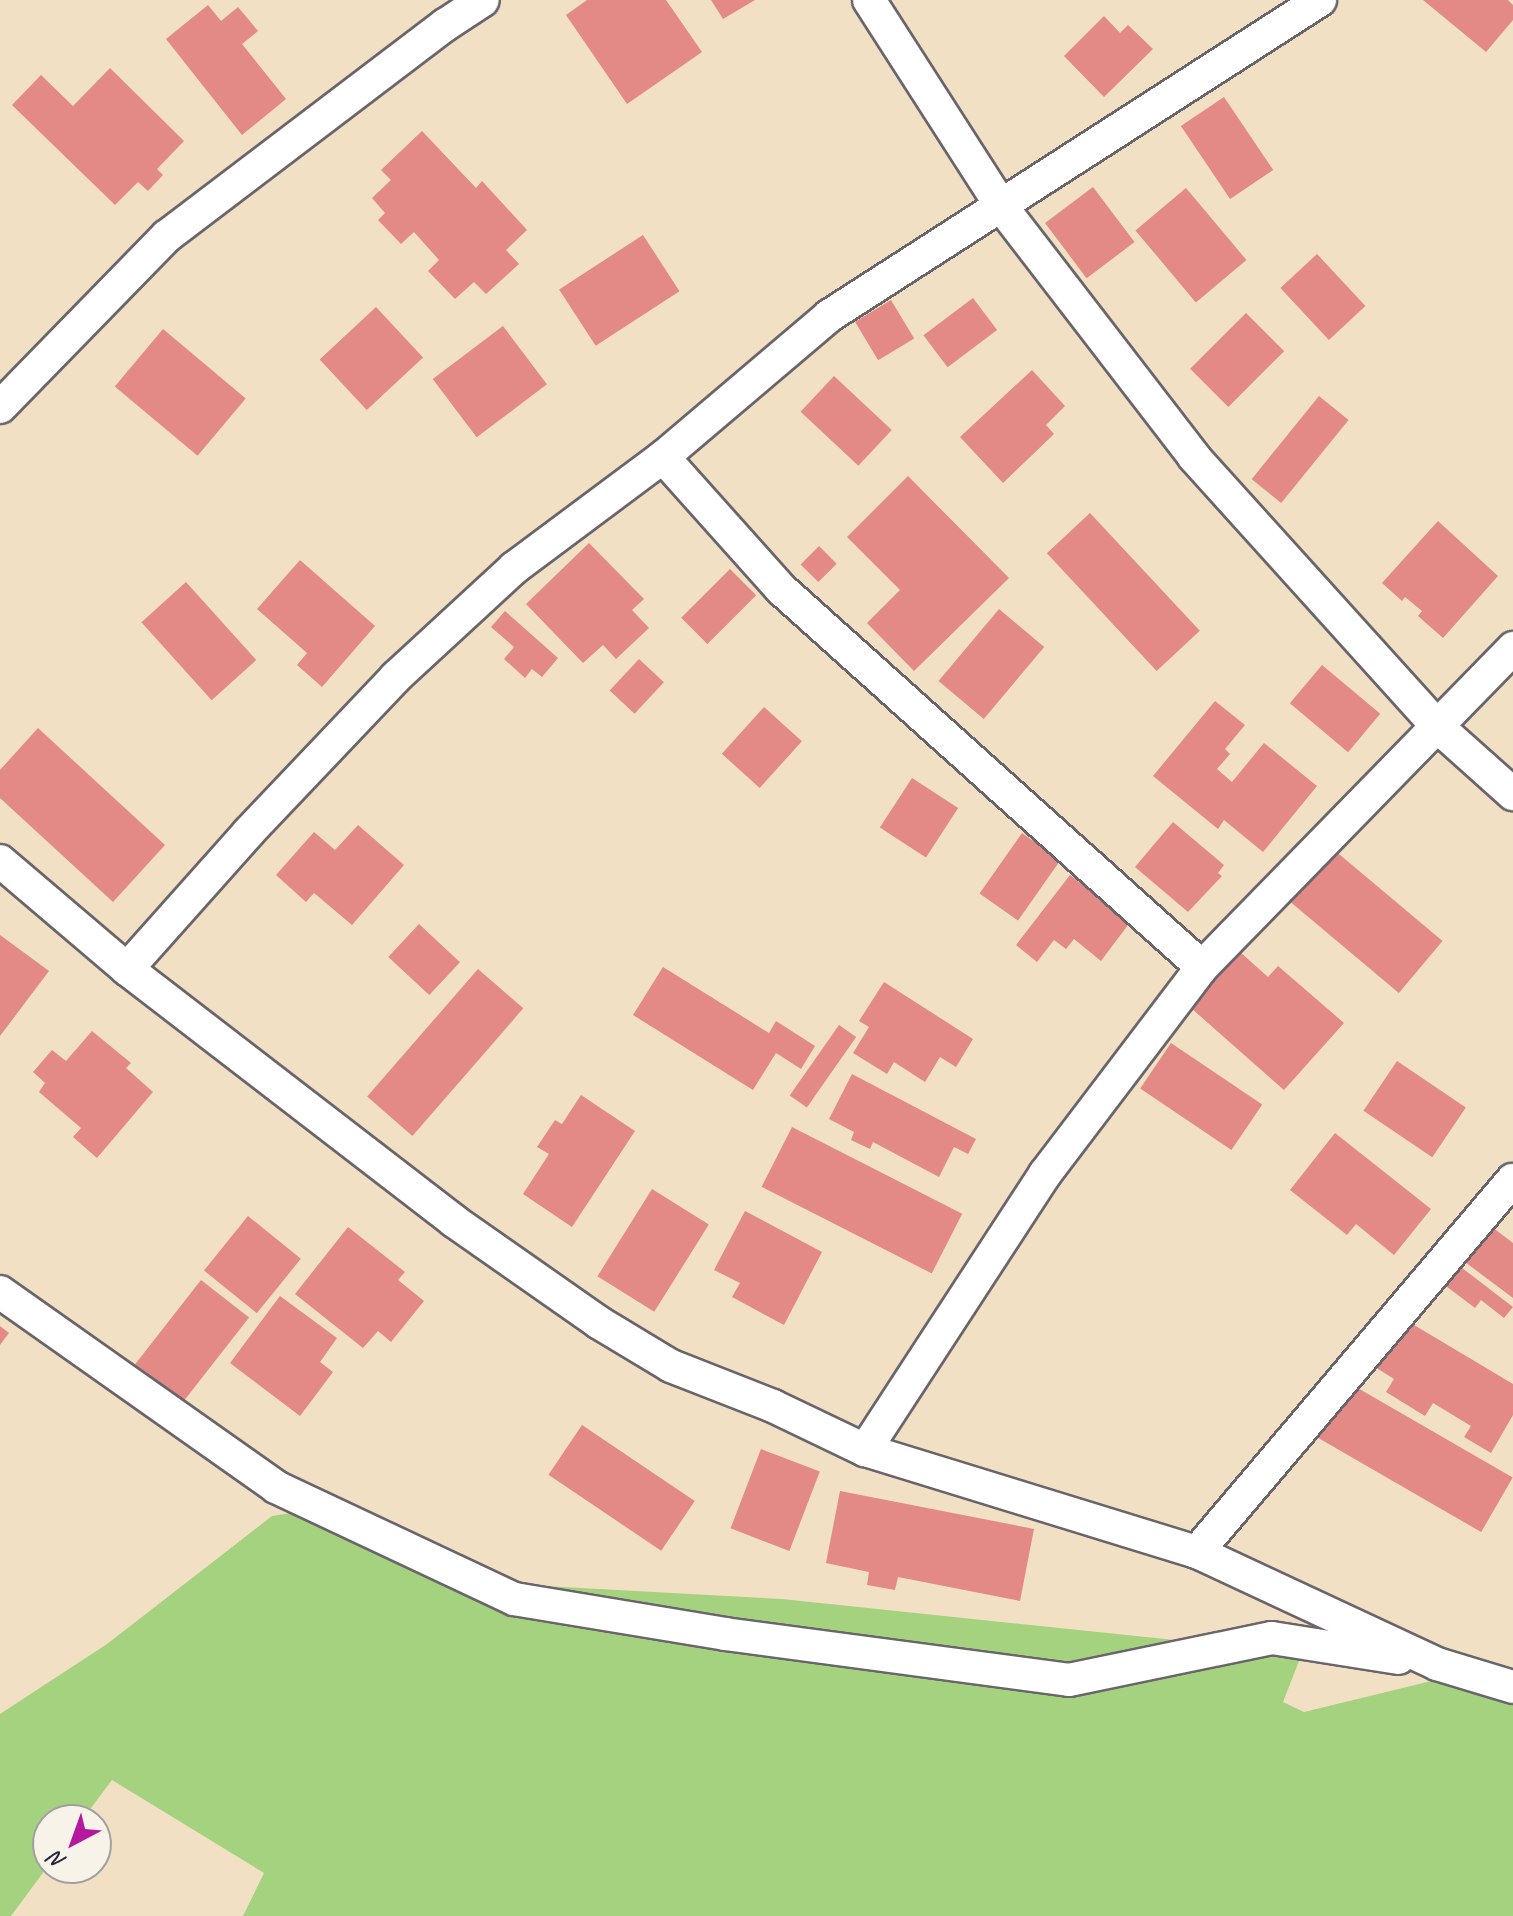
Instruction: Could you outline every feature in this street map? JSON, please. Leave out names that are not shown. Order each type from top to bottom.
[{"type":"street","points":[[0,407],[167,236],[445,25],[483,0]]},
{"type":"street","points":[[869,0],[1001,206],[1194,457],[1438,727],[1513,794]]},
{"type":"street","points":[[127,969],[248,833],[396,677],[514,568],[663,457],[829,316],[1320,0]]},
{"type":"street","points":[[663,457],[781,589],[1202,967]]},
{"type":"street","points":[[865,1450],[1045,1174],[1202,967],[1513,648]]},
{"type":"street","points":[[0,861],[127,969],[454,1221],[598,1322],[671,1366],[773,1406],[865,1450],[1197,1552],[1437,1664]]},
{"type":"street","points":[[1197,1552],[1513,1180]]},
{"type":"street","points":[[0,1292],[276,1487],[514,1599],[725,1634],[1069,1680],[1272,1638],[1437,1664],[1513,1687]]},
{"type":"green space","points":[[315,1509],[526,1585],[782,1599],[1194,1642],[1224,1632],[1299,1661],[1283,1702],[1304,1712],[1452,1676],[1513,1686],[1513,1916],[243,1916],[264,1873],[112,1780],[94,1804],[32,1804],[32,1884],[35,1884],[11,1916],[0,1916],[0,1714],[107,1644],[272,1516]]},
{"type":"building","points":[[587,0],[666,0],[702,52],[627,104],[566,15]]},
{"type":"building","points":[[711,0],[755,0],[723,19]]},
{"type":"building","points":[[1423,0],[1508,0],[1513,5],[1513,20],[1486,52]]},
{"type":"building","points":[[208,5],[221,21],[238,7],[258,31],[242,44],[286,99],[242,135],[166,39]]},
{"type":"building","points":[[1104,16],[1120,33],[1128,25],[1153,49],[1104,97],[1064,56]]},
{"type":"building","points":[[110,68],[184,141],[157,169],[163,175],[148,191],[138,182],[115,205],[12,105],[41,75],[73,106]]},
{"type":"building","points":[[1224,97],[1273,170],[1230,199],[1181,126]]},
{"type":"building","points":[[422,131],[476,188],[482,181],[527,230],[506,250],[519,264],[486,294],[474,282],[455,299],[428,271],[439,260],[414,232],[401,244],[378,220],[385,213],[372,198],[391,180],[381,170]]},
{"type":"building","points":[[1093,187],[1135,242],[1087,278],[1045,223]]},
{"type":"building","points":[[1186,188],[1246,260],[1196,302],[1135,230]]},
{"type":"building","points":[[643,235],[679,291],[596,346],[559,289]]},
{"type":"building","points":[[1317,254],[1365,306],[1329,340],[1280,288]]},
{"type":"building","points":[[973,298],[997,330],[948,367],[923,335]]},
{"type":"building","points":[[891,300],[914,339],[878,360],[855,322]]},
{"type":"building","points":[[376,307],[423,357],[367,410],[320,360]]},
{"type":"building","points":[[1246,313],[1284,351],[1228,407],[1190,369]]},
{"type":"building","points":[[503,326],[547,384],[477,437],[433,379]]},
{"type":"building","points":[[163,329],[246,398],[198,456],[115,386]]},
{"type":"building","points":[[1032,370],[1065,406],[1046,425],[1054,434],[1003,483],[960,437]]},
{"type":"building","points":[[834,376],[892,430],[858,466],[801,412]]},
{"type":"building","points":[[1319,396],[1349,420],[1281,503],[1252,479]]},
{"type":"building","points":[[908,476],[1009,578],[914,671],[867,623],[900,590],[847,537]]},
{"type":"building","points":[[1090,513],[1200,631],[1157,671],[1047,553]]},
{"type":"building","points":[[1438,521],[1498,576],[1443,638],[1418,616],[1422,611],[1405,597],[1402,601],[1382,583]]},
{"type":"building","points":[[589,543],[644,599],[632,610],[649,628],[616,659],[603,645],[583,663],[526,604]]},
{"type":"building","points":[[819,546],[837,564],[818,582],[801,564]]},
{"type":"building","points":[[300,560],[375,626],[322,687],[297,665],[307,653],[257,609]]},
{"type":"building","points":[[730,569],[756,595],[707,644],[681,618]]},
{"type":"building","points":[[186,582],[256,660],[212,700],[141,622]]},
{"type":"building","points":[[999,609],[1044,647],[984,719],[939,681]]},
{"type":"building","points":[[505,611],[558,658],[542,677],[532,669],[525,678],[504,659],[514,647],[491,627]]},
{"type":"building","points":[[639,659],[664,682],[635,714],[610,690]]},
{"type":"building","points":[[1322,665],[1380,714],[1348,752],[1290,703]]},
{"type":"building","points":[[1215,701],[1245,725],[1225,749],[1230,754],[1217,769],[1232,782],[1264,743],[1317,786],[1263,852],[1224,820],[1218,829],[1153,776]]},
{"type":"building","points":[[764,707],[802,741],[760,788],[722,754]]},
{"type":"building","points":[[38,728],[165,845],[113,902],[0,798],[0,770]]},
{"type":"building","points":[[912,778],[958,808],[926,857],[880,827]]},
{"type":"building","points":[[1173,822],[1224,865],[1218,873],[1222,876],[1188,912],[1135,867]]},
{"type":"building","points":[[358,825],[404,865],[352,925],[314,893],[306,902],[276,875],[314,832],[335,850]]},
{"type":"building","points":[[1022,833],[1061,860],[1018,921],[980,894]]},
{"type":"building","points":[[1333,849],[1443,941],[1399,993],[1289,901]]},
{"type":"building","points":[[1070,875],[1131,921],[1101,961],[1074,939],[1066,949],[1054,940],[1037,962],[1016,945]]},
{"type":"building","points":[[419,924],[460,962],[429,995],[388,957]]},
{"type":"building","points":[[0,935],[49,971],[0,1036]]},
{"type":"building","points":[[1240,952],[1268,977],[1278,966],[1344,1023],[1284,1090],[1191,1008]]},
{"type":"building","points":[[663,967],[769,1033],[776,1021],[815,1046],[801,1069],[776,1053],[753,1090],[633,1015]]},
{"type":"building","points":[[478,969],[523,1008],[412,1136],[367,1097]]},
{"type":"building","points":[[884,982],[973,1039],[956,1067],[940,1057],[925,1082],[894,1062],[887,1074],[853,1053],[869,1027],[859,1021]]},
{"type":"building","points":[[839,1025],[856,1037],[807,1107],[790,1095]]},
{"type":"building","points":[[92,1031],[131,1063],[126,1068],[153,1092],[97,1158],[73,1137],[81,1128],[39,1092],[45,1083],[33,1072],[52,1050],[66,1061]]},
{"type":"building","points":[[1171,1043],[1262,1105],[1231,1150],[1140,1089]]},
{"type":"building","points":[[1397,1061],[1466,1107],[1432,1157],[1363,1111]]},
{"type":"building","points":[[852,1074],[976,1139],[968,1154],[954,1147],[939,1177],[873,1142],[870,1149],[851,1140],[854,1132],[829,1119]]},
{"type":"building","points":[[581,1095],[635,1131],[572,1227],[523,1194],[549,1154],[537,1147],[555,1120],[562,1124]]},
{"type":"building","points":[[792,1127],[962,1214],[932,1273],[762,1187]]},
{"type":"building","points":[[1335,1133],[1431,1209],[1394,1255],[1356,1224],[1347,1235],[1290,1190]]},
{"type":"building","points":[[652,1189],[709,1225],[654,1312],[597,1276]]},
{"type":"building","points":[[745,1211],[822,1252],[784,1325],[732,1297],[740,1283],[714,1270]]},
{"type":"building","points":[[248,1216],[301,1259],[257,1313],[204,1270]]},
{"type":"building","points":[[348,1227],[405,1272],[398,1280],[424,1301],[391,1342],[378,1331],[363,1348],[295,1294]]},
{"type":"building","points":[[1492,1227],[1513,1243],[1513,1298],[1465,1262]]},
{"type":"building","points":[[1453,1261],[1513,1307],[1504,1318],[1481,1300],[1475,1308],[1438,1280]]},
{"type":"building","points":[[201,1280],[249,1318],[183,1402],[135,1364]]},
{"type":"building","points":[[280,1296],[337,1338],[320,1362],[333,1372],[300,1416],[230,1363]]},
{"type":"building","points":[[1404,1319],[1513,1384],[1513,1415],[1491,1453],[1464,1437],[1471,1426],[1433,1403],[1425,1416],[1386,1392],[1394,1379],[1375,1367]]},
{"type":"building","points":[[0,1326],[9,1333],[0,1345]]},
{"type":"building","points":[[1349,1383],[1513,1478],[1481,1532],[1318,1438]]},
{"type":"building","points":[[582,1425],[695,1501],[661,1551],[548,1475]]},
{"type":"building","points":[[761,1449],[820,1472],[789,1551],[731,1528]]},
{"type":"building","points":[[840,1491],[1034,1529],[1020,1601],[898,1577],[895,1590],[867,1585],[869,1572],[826,1563]]}]
